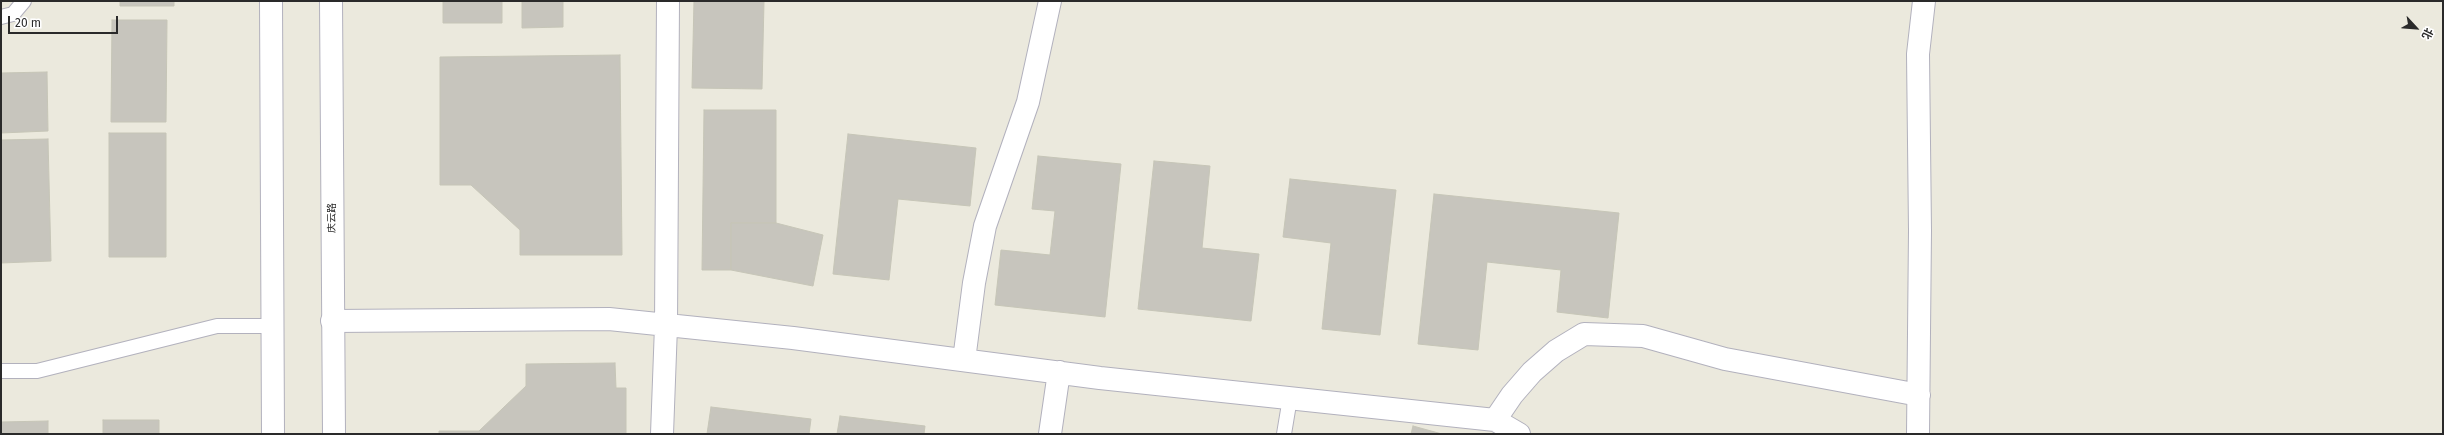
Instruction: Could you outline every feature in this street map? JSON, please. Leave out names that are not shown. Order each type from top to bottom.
[{"type":"street","points":[[271,1],[273,434]]},
{"type":"street","name":"庆云路","points":[[331,1],[332,321],[334,434]]},
{"type":"street","points":[[662,434],[666,326],[668,1]]},
{"type":"street","points":[[964,360],[974,283],[985,226],[1028,102],[1050,1]]},
{"type":"street","points":[[1918,434],[1918,54],[1924,1]]},
{"type":"street","points":[[332,321],[609,319],[793,338],[1059,372],[1495,420],[1519,434]]},
{"type":"street","points":[[1495,420],[1512,395],[1532,372],[1556,351],[1584,334],[1643,336],[1725,359],[1919,396]]},
{"type":"street","points":[[1050,434],[1059,372]]},
{"type":"lane","points":[[1,17],[13,14],[24,1]]},
{"type":"lane","points":[[1,371],[37,371],[217,326],[272,326]]},
{"type":"lane","points":[[1284,434],[1290,398]]},
{"type":"building","points":[[120,1],[174,1],[174,6],[120,6]]},
{"type":"building","points":[[443,1],[502,1],[502,23],[443,23]]},
{"type":"building","points":[[522,1],[563,1],[563,27],[522,28]]},
{"type":"building","points":[[694,1],[764,1],[762,89],[692,88]]},
{"type":"building","points":[[112,20],[167,20],[166,122],[111,122]]},
{"type":"building","points":[[620,55],[622,255],[520,255],[520,230],[471,185],[440,185],[440,57]]},
{"type":"building","points":[[47,72],[48,131],[1,133],[1,73]]},
{"type":"building","points":[[704,110],[776,110],[776,223],[731,223],[731,270],[702,270]]},
{"type":"building","points":[[109,133],[166,133],[166,257],[109,257]]},
{"type":"building","points":[[848,134],[976,148],[970,206],[898,199],[889,280],[833,274]]},
{"type":"building","points":[[48,139],[51,261],[1,263],[1,140]]},
{"type":"building","points":[[1038,156],[1121,164],[1105,317],[995,305],[1001,250],[1050,255],[1055,211],[1032,209]]},
{"type":"building","points":[[1154,161],[1210,166],[1202,248],[1259,254],[1251,321],[1138,309]]},
{"type":"building","points":[[1290,179],[1396,190],[1380,335],[1322,329],[1331,243],[1283,237]]},
{"type":"building","points":[[1434,194],[1619,213],[1608,318],[1557,312],[1561,270],[1487,262],[1478,350],[1418,344]]},
{"type":"building","points":[[731,223],[776,223],[823,235],[813,286],[731,270]]},
{"type":"building","points":[[615,363],[616,388],[626,388],[626,434],[439,434],[439,431],[479,431],[526,386],[526,364]]},
{"type":"building","points":[[711,407],[811,419],[809,434],[707,434]]},
{"type":"building","points":[[840,416],[925,426],[924,434],[837,434]]},
{"type":"building","points":[[103,420],[159,420],[159,434],[103,434]]},
{"type":"building","points":[[48,421],[48,434],[1,434],[1,422]]},
{"type":"building","points":[[1413,426],[1442,434],[1411,434]]}]
